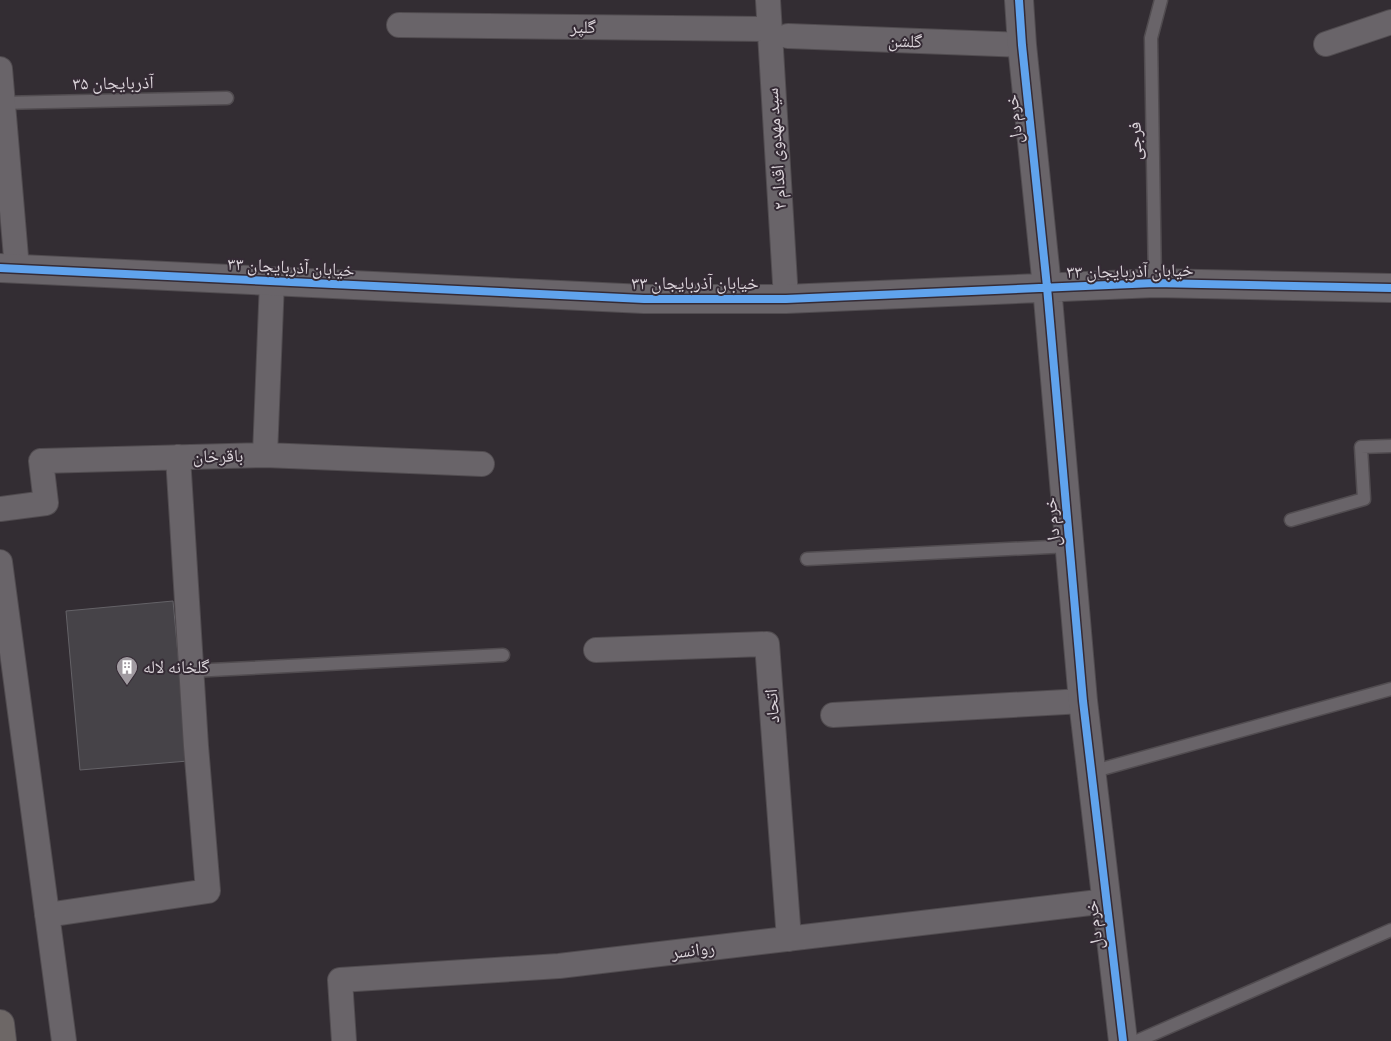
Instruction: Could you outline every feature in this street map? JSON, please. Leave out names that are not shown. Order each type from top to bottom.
[{"type":"highway","points":[[0,1024],[2,1041]]},
{"type":"street","name":"سید مهدوی اقدام ۲","points":[[768,0],[778,33],[786,299]]},
{"type":"street","name":"خرم دل","points":[[1019,0],[1047,288],[1083,701],[1123,1041]]},
{"type":"street","points":[[1326,44],[1391,22]]},
{"type":"street","name":"گلپر","points":[[399,25],[778,33]]},
{"type":"street","name":"گلشن","points":[[778,33],[1022,46]]},
{"type":"street","points":[[0,69],[8,269]]},
{"type":"street","name":"خیابان آذربایجان ۳۳","points":[[8,269],[644,299],[786,299],[1155,283],[1391,288]]},
{"type":"street","points":[[265,455],[272,281]]},
{"type":"street","name":"باقرخان","points":[[0,509],[46,503],[42,461],[265,455],[482,464]]},
{"type":"street","points":[[47,915],[208,890],[191,671],[178,457]]},
{"type":"street","points":[[0,562],[64,1041]]},
{"type":"street","name":"اتحاد","points":[[596,650],[768,644],[789,939]]},
{"type":"street","points":[[833,715],[1083,701]]},
{"type":"street","name":"روانسر","points":[[344,1041],[340,980],[560,966],[1107,901]]},
{"type":"lane","name":"فرجی","points":[[1155,283],[1151,38],[1161,0]]},
{"type":"lane","name":"آذربایجان ۳۵","points":[[2,103],[227,98]]},
{"type":"lane","points":[[1291,520],[1364,499],[1361,447],[1391,446]]},
{"type":"lane","points":[[807,559],[1070,546]]},
{"type":"lane","points":[[191,671],[503,655]]},
{"type":"lane","points":[[1091,772],[1391,689]]},
{"type":"lane","points":[[1137,1041],[1391,930]]},
{"type":"building","name":"گلخانه لاله","points":[[173,601],[188,761],[80,770],[66,611]]},
{"type":"cycle path","points":[[1019,0],[1047,287],[1083,701],[1123,1041]]},
{"type":"cycle path","points":[[0,268],[644,299],[786,299],[1155,283],[1391,288]]},
{"type":"place","name":"گلخانه لاله","points":[[127,686]]}]
